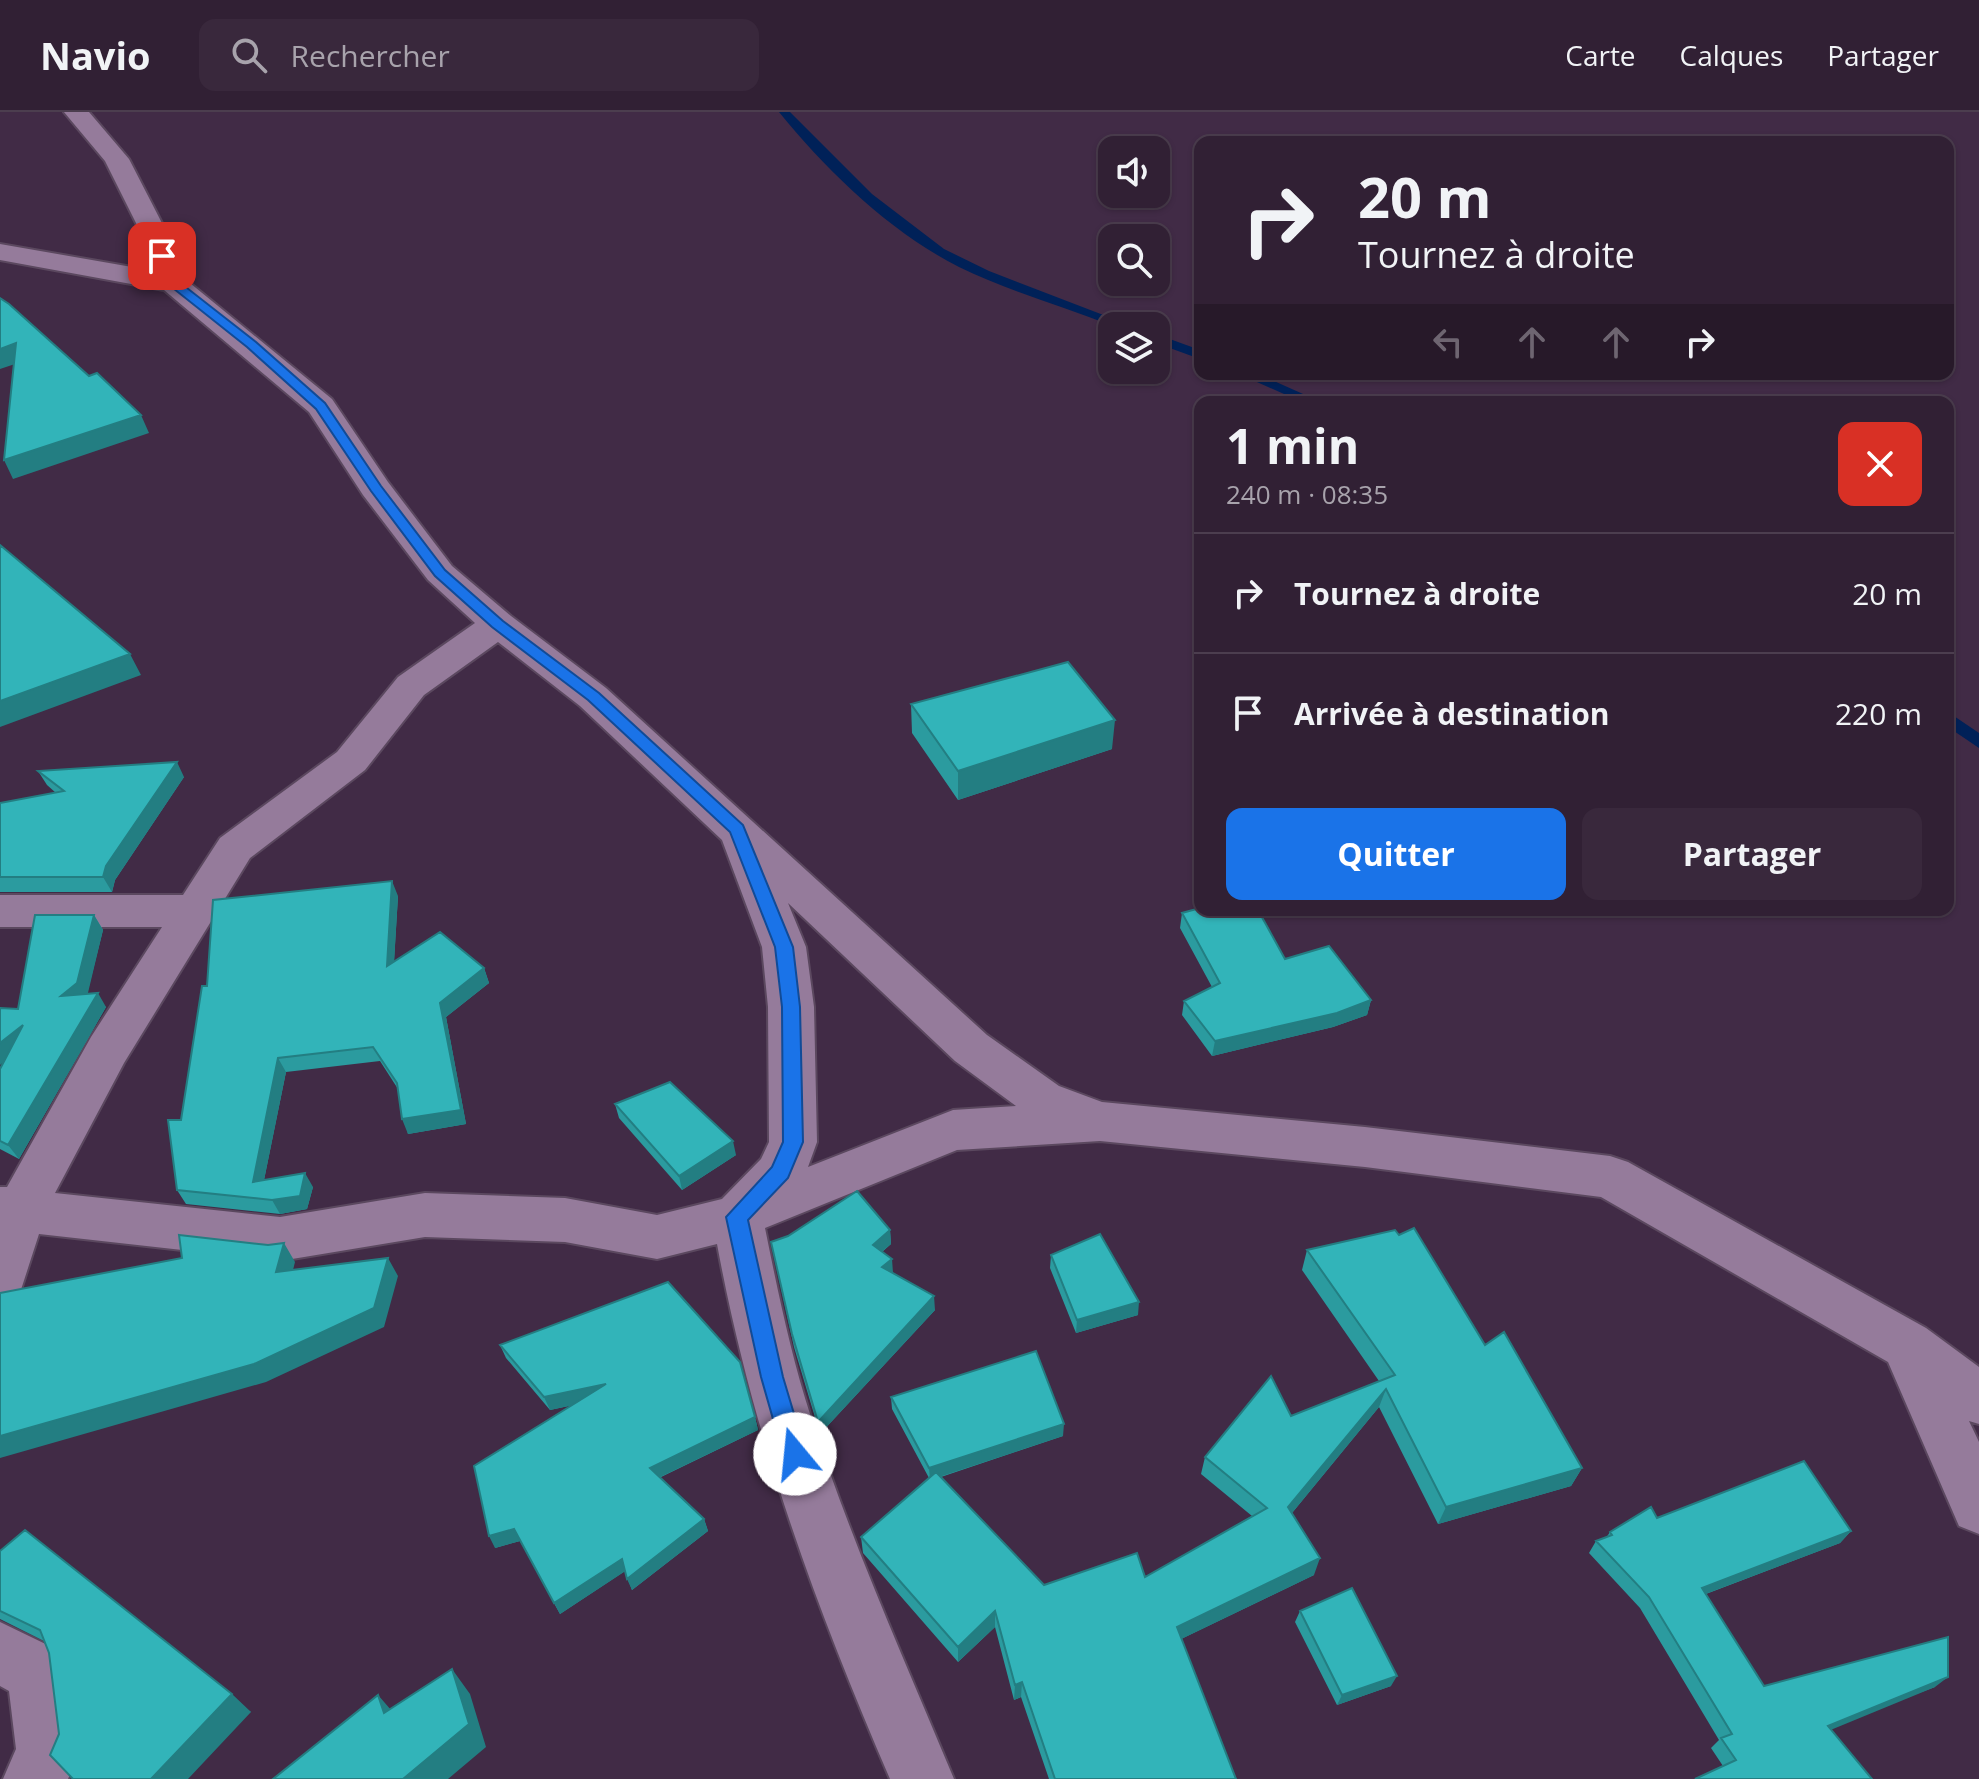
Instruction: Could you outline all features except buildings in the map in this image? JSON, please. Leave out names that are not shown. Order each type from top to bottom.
[{"type":"street","points":[[76,112],[116,159],[152,229],[173,283]]},
{"type":"street","points":[[0,252],[173,283],[321,406],[375,488],[440,573],[498,624],[593,697],[971,1048],[1042,1100],[1100,1121]]},
{"type":"street","points":[[0,1283],[11,1208],[235,848],[351,761],[411,686],[498,624]]},
{"type":"street","points":[[737,829],[784,947],[791,1007],[793,1142],[781,1172],[737,1217]]},
{"type":"street","points":[[0,911],[196,911]]},
{"type":"street","points":[[11,1208],[280,1239],[425,1215],[565,1220],[657,1237],[737,1217],[953,1130],[1100,1121],[1365,1147],[1610,1177],[1907,1345],[1979,1399]]},
{"type":"street","points":[[737,1217],[772,1377],[795,1454],[873,1671],[922,1779]]},
{"type":"street","points":[[1907,1345],[1979,1506]]},
{"type":"street","points":[[0,1652],[38,1673],[48,1752],[35,1779]]},
{"type":"waterway","points":[[784,112],[868,197],[940,252],[965,265],[1098,316]]},
{"type":"waterway","points":[[1170,343],[1194,353]]},
{"type":"waterway","points":[[1261,380],[1299,396]]},
{"type":"waterway","points":[[1954,723],[1979,742]]},
{"type":"route","points":[[162,256],[173,283],[321,406],[375,488],[440,573],[498,624],[593,697],[737,829],[784,947],[791,1007],[793,1142],[781,1172],[737,1217],[772,1377],[795,1454]]}]
